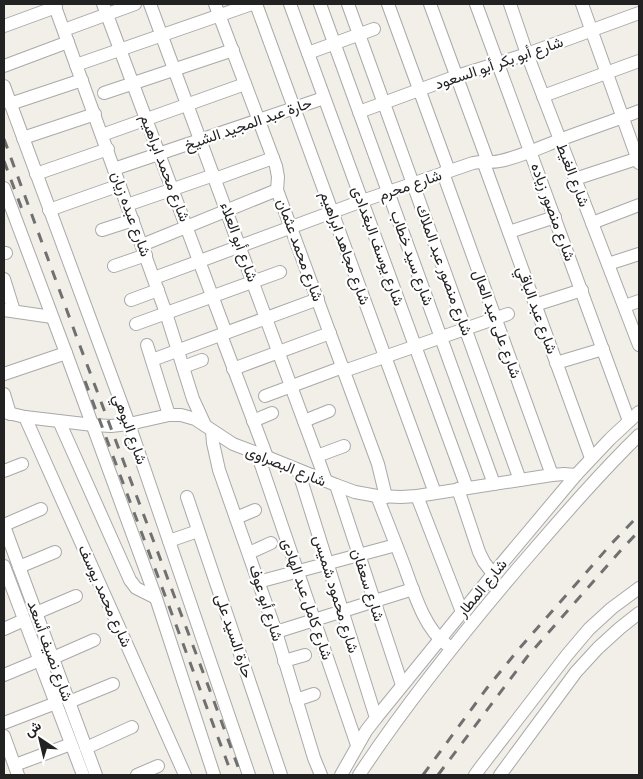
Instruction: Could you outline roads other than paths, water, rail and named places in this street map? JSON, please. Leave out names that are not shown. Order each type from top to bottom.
[{"type":"street","points":[[64,30],[105,9],[135,4]]},
{"type":"street","name":"شارع أبو العلاء","points":[[150,4],[304,421],[331,483]]},
{"type":"street","points":[[76,65],[162,35],[218,9],[254,4]]},
{"type":"street","name":"شارع مجاهد ابراهيم","points":[[254,4],[435,493]]},
{"type":"street","name":"شارع يوسف البغدادى","points":[[290,4],[415,346],[463,488],[479,552],[493,574]]},
{"type":"street","name":"شارع سيد خطاب","points":[[320,4],[494,484]]},
{"type":"street","name":"شارع منصور عبد الملاك","points":[[348,4],[520,480]]},
{"type":"street","name":"شارع على عبد العال","points":[[388,4],[419,90],[495,318],[552,475]]},
{"type":"street","name":"شارع عبد الباقي","points":[[430,4],[457,76],[509,232],[591,458]]},
{"type":"street","name":"شارع منصور زياده","points":[[476,4],[629,421]]},
{"type":"street","points":[[575,180],[639,160],[582,4]]},
{"type":"street","points":[[4,26],[55,5]]},
{"type":"street","name":"شارع عبده زيان","points":[[55,5],[156,284],[193,400],[208,428]]},
{"type":"street","name":"شارع الغيط","points":[[513,5],[527,54],[608,264],[638,336]]},
{"type":"street","name":"شارع محمد ابراهيم","points":[[105,9],[200,261],[233,369],[253,421],[262,455]]},
{"type":"street","name":"شارع محمد عثمان","points":[[218,9],[273,158],[278,177],[277,190],[378,464],[381,496],[396,545],[412,589],[427,622],[433,633],[440,640]]},
{"type":"street","name":"شارع أبو بكر أبو السعود","points":[[359,112],[639,13]]},
{"type":"street","points":[[308,53],[374,29]]},
{"type":"street","points":[[4,66],[68,42]]},
{"type":"street","points":[[104,93],[233,50]]},
{"type":"street","points":[[543,96],[639,61]]},
{"type":"street","points":[[10,104],[82,80]]},
{"type":"street","points":[[102,135],[245,84]]},
{"type":"street","name":"شارع البوهي","points":[[4,86],[129,424],[249,775]]},
{"type":"street","name":"حارة عبد المجيد الشيخ","points":[[114,169],[324,98]]},
{"type":"street","name":"شارع محرم","points":[[131,300],[156,284],[200,261],[240,246],[446,172],[473,163],[499,162],[531,153],[560,140],[639,112]]},
{"type":"street","points":[[22,138],[95,114]]},
{"type":"street","points":[[36,174],[108,149]]},
{"type":"street","points":[[128,205],[273,158]]},
{"type":"street","points":[[49,210],[120,185]]},
{"type":"street","points":[[4,188],[156,598],[214,775]]},
{"type":"street","points":[[114,266],[186,227],[277,190]]},
{"type":"street","points":[[592,223],[639,205]]},
{"type":"street","points":[[509,232],[555,217]]},
{"type":"street","points":[[102,230],[133,220]]},
{"type":"street","points":[[608,264],[639,254]]},
{"type":"street","points":[[136,324],[280,272]]},
{"type":"street","points":[[4,279],[9,310],[52,317]]},
{"type":"street","points":[[535,305],[582,290]]},
{"type":"street","points":[[152,360],[318,299]]},
{"type":"street","points":[[625,306],[639,301]]},
{"type":"street","points":[[265,396],[508,314]]},
{"type":"street","points":[[233,369],[330,333]]},
{"type":"street","points":[[147,345],[170,415]]},
{"type":"street","points":[[556,363],[603,349]]},
{"type":"street","points":[[4,374],[66,353]]},
{"type":"street","points":[[183,367],[202,360]]},
{"type":"street","points":[[4,394],[7,413]]},
{"type":"street","points":[[304,421],[329,411]]},
{"type":"street","name":"شارع المطار","points":[[341,775],[357,745],[376,718],[493,574],[591,458],[639,412]]},
{"type":"street","name":"شارع البصراوى","points":[[7,413],[25,417],[111,426],[170,415],[182,415],[195,419],[232,444],[355,492],[381,496],[417,496],[552,475],[576,475]]},
{"type":"street","points":[[253,421],[272,413]]},
{"type":"street","name":"شارع محمد يوسف","points":[[25,417],[184,775]]},
{"type":"street","points":[[60,421],[130,580],[136,588],[156,598]]},
{"type":"street","name":"شارع أبو عوف","points":[[208,428],[219,470],[276,632],[314,758],[322,775]]},
{"type":"street","name":"شارع المطار","points":[[360,775],[382,741],[484,609],[572,506],[615,458],[639,435]]},
{"type":"street","points":[[318,456],[344,446]]},
{"type":"street","name":"شارع كامل عبد الهادى","points":[[262,455],[297,571],[357,745]]},
{"type":"street","points":[[4,471],[22,464]]},
{"type":"street","name":"شارع محمود شميس","points":[[298,470],[376,718]]},
{"type":"street","name":"شارع سعفان","points":[[331,483],[358,555],[402,685]]},
{"type":"street","name":"حارة السيد على","points":[[187,496],[282,775]]},
{"type":"street","points":[[417,496],[462,612]]},
{"type":"street","points":[[558,496],[572,506]]},
{"type":"street","points":[[4,525],[42,509]]},
{"type":"street","points":[[236,518],[255,510]]},
{"type":"street","name":"شارع نصيف أسعد","points":[[4,525],[96,775]]},
{"type":"street","points":[[169,541],[198,531]]},
{"type":"street","points":[[249,553],[271,543]]},
{"type":"street","points":[[258,582],[396,545]]},
{"type":"street","points":[[19,567],[55,552]]},
{"type":"street","name":"شارع نصيف أسعد","points":[[4,566],[6,581],[40,660],[83,775]]},
{"type":"street","points":[[475,775],[567,655],[612,608],[639,588]]},
{"type":"street","points":[[276,632],[412,589]]},
{"type":"street","points":[[36,612],[76,596]]},
{"type":"street","points":[[500,775],[576,672],[598,648],[639,613]]},
{"type":"street","points":[[4,628],[24,620]]},
{"type":"street","points":[[53,658],[94,640]]},
{"type":"street","points":[[440,640],[452,648]]},
{"type":"street","points":[[284,661],[305,655]]},
{"type":"street","points":[[4,675],[40,660]]},
{"type":"street","points":[[554,671],[569,682]]},
{"type":"street","points":[[69,702],[113,684]]},
{"type":"street","points":[[296,700],[314,694]]},
{"type":"street","points":[[4,723],[56,703]]},
{"type":"street","points":[[86,748],[132,727]]},
{"type":"street","points":[[4,736],[16,770],[71,744]]},
{"type":"street","points":[[137,775],[158,766]]},
{"type":"railway","points":[[4,139],[241,775]]},
{"type":"railway","points":[[4,161],[23,212]]},
{"type":"railway","points":[[85,381],[232,775]]},
{"type":"railway","points":[[423,775],[487,688],[518,650],[639,515]]},
{"type":"railway","points":[[438,775],[527,657],[639,531]]}]
